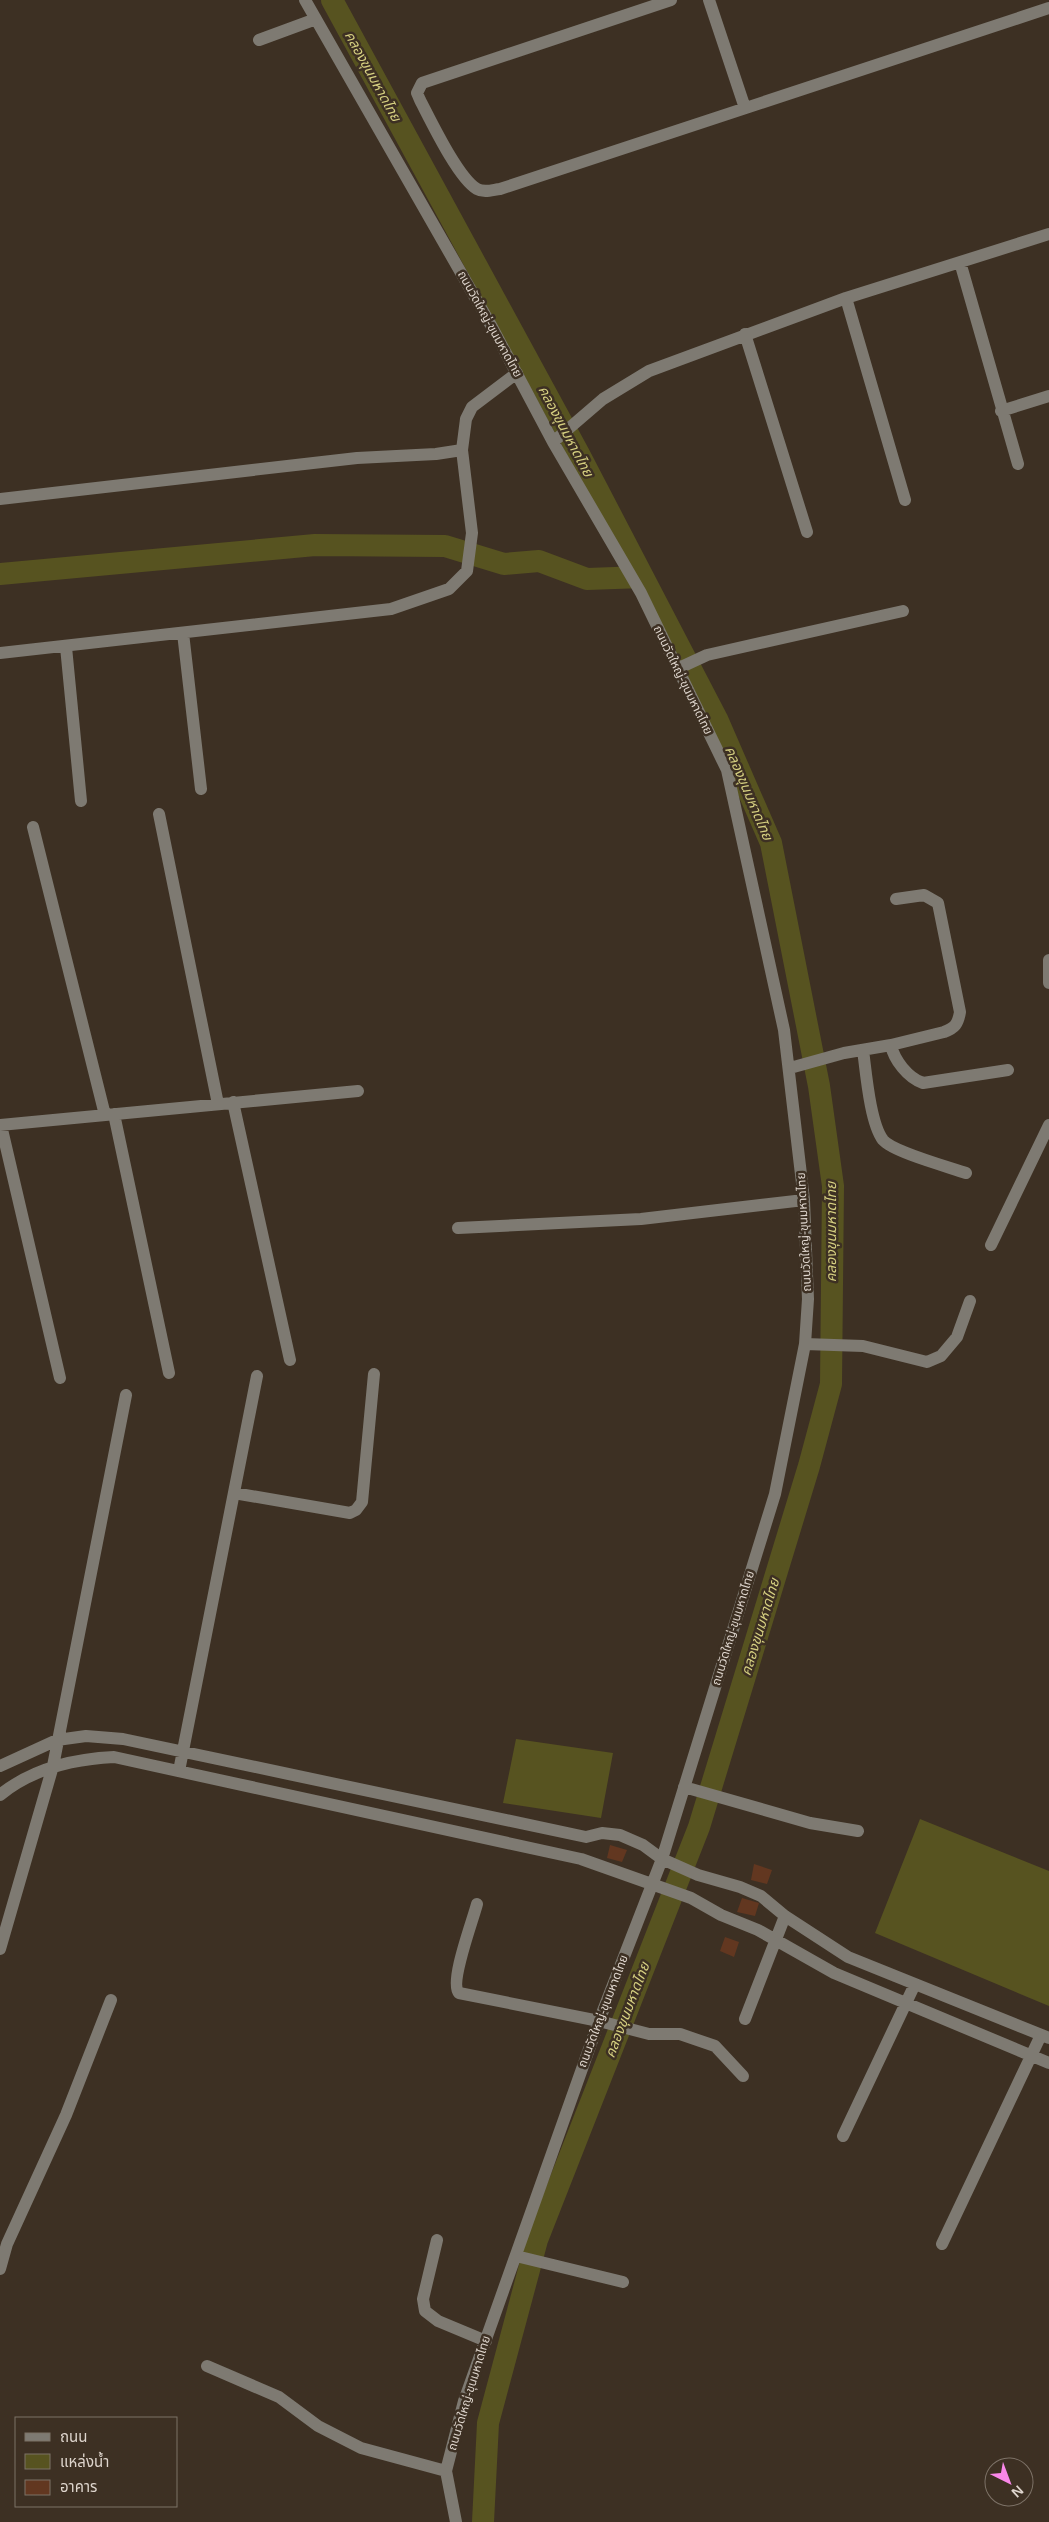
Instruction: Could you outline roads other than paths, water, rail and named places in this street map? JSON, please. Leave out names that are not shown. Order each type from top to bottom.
[{"type":"street","name":"ถนนวัดใหญ่-ขุนมหาดไทย","points":[[305,0],[517,373],[553,442],[620,555],[682,666],[726,770],[784,1030],[790,1068],[804,1200],[808,1299],[805,1344],[775,1494],[662,1859],[598,2020],[520,2257],[464,2402],[446,2470],[456,2522]]},
{"type":"street","points":[[670,0],[434,77],[422,83],[417,93],[460,170],[476,188],[484,191],[500,189],[1049,8]]},
{"type":"street","points":[[709,0],[745,108]]},
{"type":"street","points":[[259,40],[316,19]]},
{"type":"street","points":[[553,442],[603,399],[649,371],[846,298],[1049,234]]},
{"type":"street","points":[[960,262],[1001,411],[1018,464]]},
{"type":"street","points":[[846,298],[904,500]]},
{"type":"street","points":[[746,334],[807,532]]},
{"type":"street","points":[[0,653],[391,609],[449,589],[467,571],[472,533],[462,450],[466,419],[472,407],[517,373]]},
{"type":"street","points":[[1001,411],[1049,396]]},
{"type":"street","points":[[0,500],[357,458],[436,454],[462,450]]},
{"type":"street","points":[[682,666],[706,655],[903,611]]},
{"type":"street","points":[[183,633],[201,789]]},
{"type":"street","points":[[66,647],[81,800]]},
{"type":"street","points":[[159,814],[218,1104]]},
{"type":"street","points":[[33,827],[110,1114],[169,1373]]},
{"type":"street","points":[[790,1068],[844,1053],[891,1045],[952,1029],[959,1023],[960,1012],[938,903],[924,895],[896,899]]},
{"type":"street","points":[[1049,960],[1049,983]]},
{"type":"street","points":[[891,1045],[893,1055],[916,1081],[922,1083],[1008,1070]]},
{"type":"street","points":[[863,1050],[872,1113],[883,1140],[901,1150],[966,1173]]},
{"type":"street","points":[[60,1378],[0,1125],[358,1090]]},
{"type":"street","points":[[233,1102],[290,1360]]},
{"type":"street","points":[[991,1245],[1049,1126]]},
{"type":"street","points":[[458,1228],[641,1219],[804,1200]]},
{"type":"street","points":[[805,1344],[863,1346],[927,1362],[941,1356],[956,1337],[970,1301]]},
{"type":"street","points":[[234,1493],[350,1512],[356,1510],[362,1502],[374,1374]]},
{"type":"street","points":[[179,1771],[258,1376]]},
{"type":"street","points":[[0,1949],[53,1766],[126,1395]]},
{"type":"street","points":[[0,1766],[57,1740],[86,1736],[123,1739],[586,1837],[602,1833],[620,1835],[643,1845],[662,1859],[698,1875],[740,1887],[761,1896],[785,1916],[848,1957],[1045,2036],[1030,2056],[942,2244]]},
{"type":"street","points":[[0,1795],[11,1786],[53,1766],[81,1759],[114,1757],[581,1859],[691,1898],[721,1916],[776,1940],[834,1973],[1049,2064]]},
{"type":"street","points":[[684,1787],[810,1823],[858,1831]]},
{"type":"street","points":[[581,1859],[586,1837]]},
{"type":"street","points":[[477,1904],[458,1971],[455,1986],[457,1992],[598,2020],[649,2034],[680,2034],[715,2046],[743,2076]]},
{"type":"street","points":[[745,2018],[785,1916]]},
{"type":"street","points":[[843,2136],[915,1984]]},
{"type":"street","points":[[0,2270],[7,2244],[66,2115],[111,2000]]},
{"type":"street","points":[[437,2240],[423,2299],[425,2311],[438,2322],[486,2341]]},
{"type":"street","points":[[520,2257],[622,2282]]},
{"type":"street","points":[[207,2366],[279,2396],[318,2426],[361,2448],[446,2470]]},
{"type":"water","points":[[516,1739],[613,1753],[601,1818],[503,1803]]},
{"type":"water","points":[[920,1819],[1049,1871],[1049,2006],[875,1933]]},
{"type":"waterway","name":"คลองขุนมหาดไทย","points":[[332,0],[579,454],[717,719],[771,843],[819,1086],[833,1186],[831,1384],[809,1466],[699,1827],[537,2240],[488,2423],[483,2522]]},
{"type":"waterway","points":[[0,574],[315,545],[445,546],[504,564],[539,561],[587,579],[643,577]]}]
